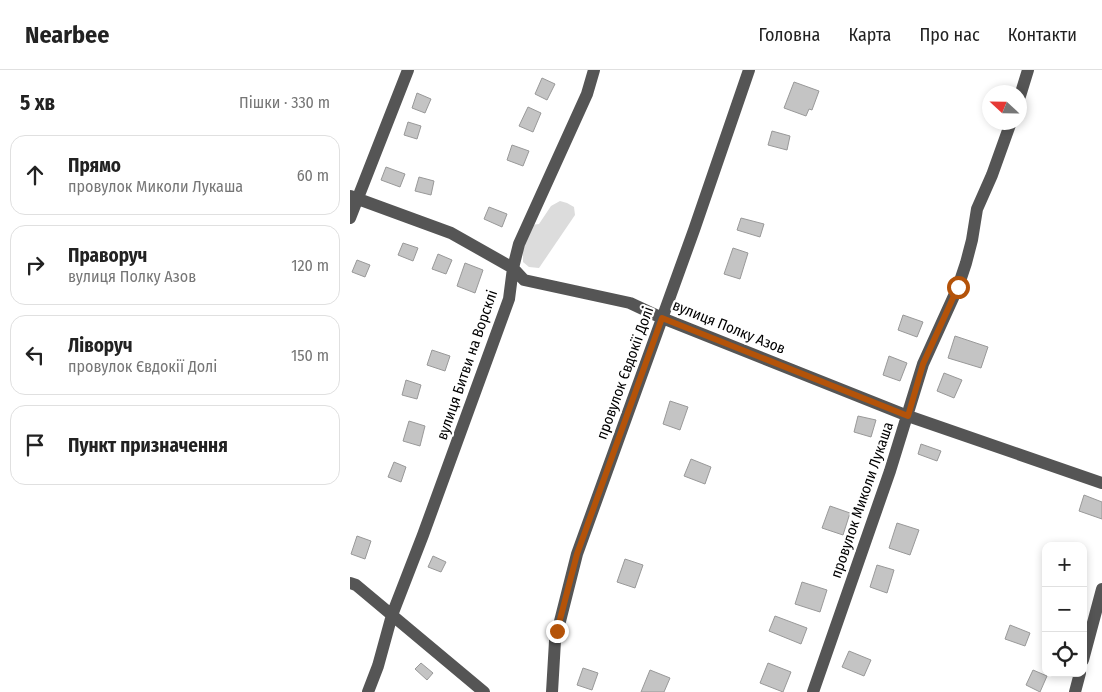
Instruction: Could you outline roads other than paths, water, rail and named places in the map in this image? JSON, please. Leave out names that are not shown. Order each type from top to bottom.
[{"type":"street","points":[[350,218],[354,197],[408,70]]},
{"type":"street","name":"вулиця Битви на Ворсклі","points":[[368,692],[378,666],[392,616],[424,535],[509,299],[513,268],[519,244],[588,94],[594,70]]},
{"type":"street","name":"провулок Євдокії Долі","points":[[552,692],[555,641],[577,554],[694,230],[749,70]]},
{"type":"street","points":[[1023,85],[1028,70]]},
{"type":"street","name":"провулок Миколи Лукаша","points":[[813,692],[908,416],[923,364],[958,287],[972,240],[977,209],[1008,130]]},
{"type":"street","name":"вулиця Полку Азов","points":[[354,197],[450,233],[513,268],[524,280],[630,303],[662,318],[908,416],[1102,483]]},
{"type":"street","points":[[350,583],[484,692]]},
{"type":"street","points":[[1087,645],[1102,588]]},
{"type":"street","points":[[1075,692],[1079,677]]}]
